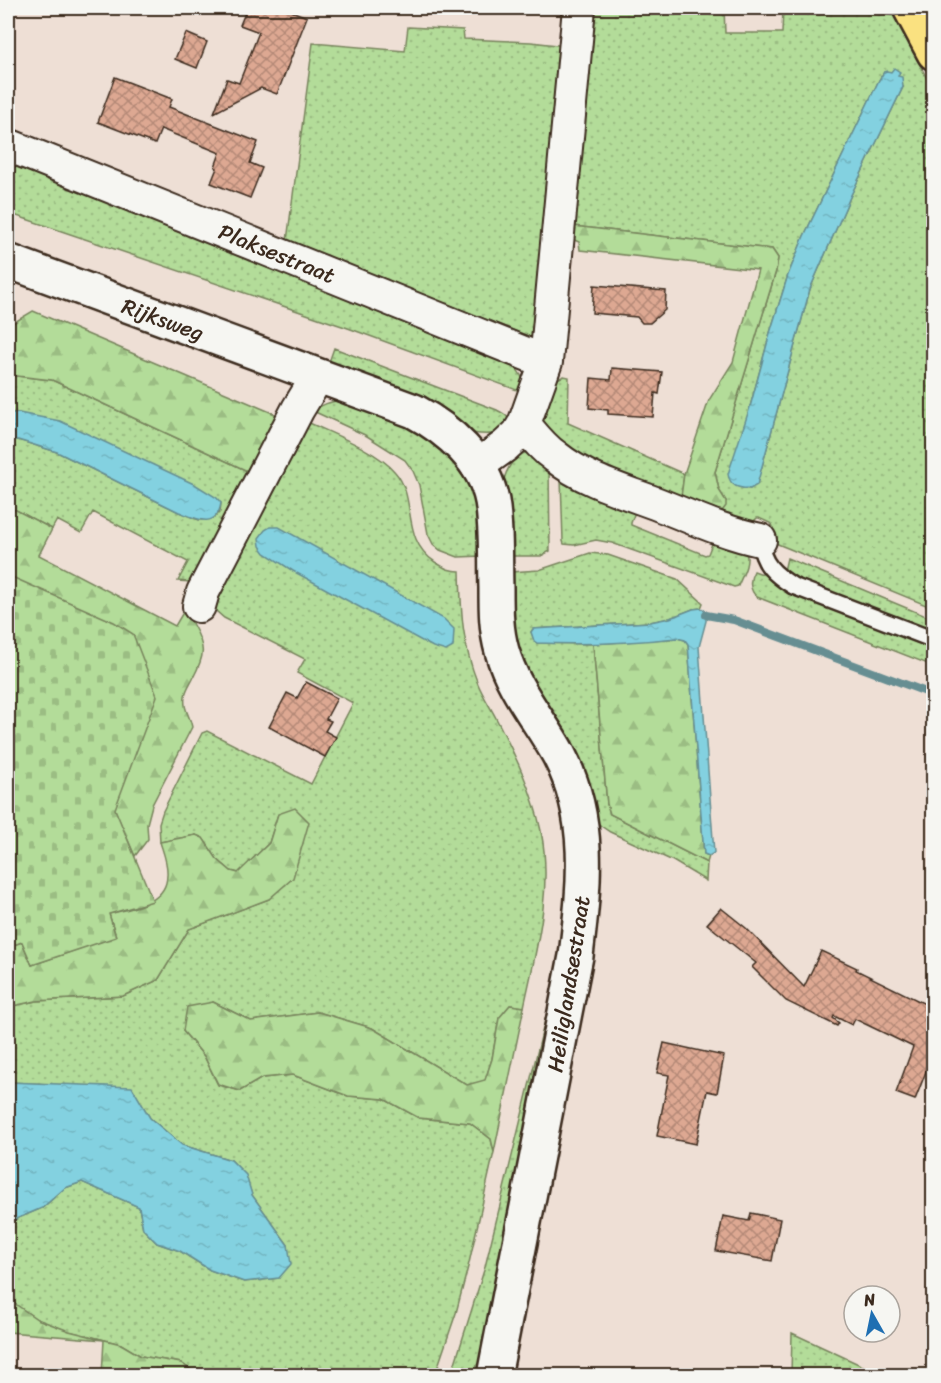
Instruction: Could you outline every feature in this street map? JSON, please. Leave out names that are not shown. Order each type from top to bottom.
[{"type":"main road","points":[[910,8],[933,53]]},
{"type":"street","points":[[477,466],[518,434],[524,424],[546,362],[579,8]]},
{"type":"street","name":"Plaksestraat","points":[[8,146],[546,362]]},
{"type":"street","name":"Rijksweg","points":[[8,261],[414,411],[434,421],[452,435],[477,466]]},
{"type":"street","points":[[198,606],[202,592],[298,409],[318,376]]},
{"type":"street","points":[[524,424],[536,440],[556,458],[572,468],[615,488],[693,518],[744,537],[760,540]]},
{"type":"street","name":"Heiliglandsestraat","points":[[477,466],[492,499],[498,633],[503,654],[524,699],[559,755],[569,776],[581,820],[584,846],[584,887],[576,956],[494,1376]]},
{"type":"lane","points":[[760,540],[761,551],[766,562],[779,578],[793,586],[933,640]]},
{"type":"green space","points":[[591,8],[724,8],[725,33],[782,33],[783,8],[890,8],[933,90],[933,608],[768,540],[772,524],[759,518],[748,524],[614,477],[538,431],[555,380],[564,376],[569,377],[568,423],[684,474],[681,497],[726,501],[719,490],[715,472],[776,271],[778,258],[772,249],[573,226]],"holes":[[[884,72],[896,76],[903,87],[850,197],[810,289],[761,470],[750,489],[743,488],[750,407],[788,275],[804,236]]]},
{"type":"green space","points":[[408,27],[463,30],[464,39],[565,46],[536,339],[287,241],[313,43],[405,51]]},
{"type":"green space","points":[[8,163],[508,361],[521,375],[525,393],[348,328],[8,213]]},
{"type":"green space","points":[[573,226],[772,249],[778,258],[715,472],[719,490],[726,501],[723,510],[718,511],[681,497],[684,474],[709,400],[733,362],[758,270],[580,250],[579,242],[572,239]]},
{"type":"green space","points":[[33,311],[282,417],[254,474],[52,380],[8,375],[8,326]]},
{"type":"green space","points":[[334,348],[497,410],[510,422],[497,433],[471,433],[328,365]]},
{"type":"green space","points":[[8,375],[52,380],[254,474],[192,582],[178,581],[188,562],[93,512],[81,533],[57,520],[52,529],[16,510],[8,509],[8,440],[18,440],[57,452],[199,520],[214,518],[220,512],[221,503],[19,413],[8,413]]},
{"type":"green space","points":[[341,400],[400,418],[450,451],[471,485],[478,506],[482,556],[458,557],[440,550],[433,544],[428,534],[419,485],[405,460],[367,436],[313,411]]},
{"type":"green space","points":[[303,420],[377,456],[387,464],[402,482],[413,530],[424,553],[444,567],[460,571],[463,628],[473,669],[480,688],[523,774],[541,831],[545,875],[538,942],[524,1007],[510,1005],[499,1018],[492,1059],[485,1081],[467,1085],[372,1028],[318,1012],[251,1021],[213,1002],[183,1031],[204,1056],[218,1085],[240,1091],[262,1078],[293,1075],[348,1096],[384,1099],[419,1118],[470,1123],[491,1139],[494,1152],[469,1263],[456,1313],[435,1375],[318,1375],[315,1368],[276,1375],[198,1375],[181,1363],[141,1356],[121,1344],[68,1331],[36,1319],[8,1299],[8,1220],[42,1208],[65,1188],[82,1182],[139,1207],[143,1229],[157,1243],[180,1251],[210,1270],[244,1282],[279,1278],[288,1245],[252,1195],[245,1175],[231,1160],[182,1145],[150,1118],[132,1088],[8,1082],[8,1007],[36,1001],[123,996],[158,980],[189,929],[269,899],[278,814],[269,843],[239,873],[231,871],[217,859],[203,838],[196,835],[160,842],[159,823],[202,733],[207,731],[311,784],[353,703],[297,673],[305,659],[224,618],[216,611],[213,603]]},
{"type":"green space","points":[[527,452],[549,465],[550,551],[541,556],[510,556],[504,479],[512,462]]},
{"type":"green space","points":[[561,479],[637,506],[631,525],[705,555],[708,554],[715,536],[746,552],[746,565],[738,586],[734,587],[612,543],[596,540],[574,545],[564,544]]},
{"type":"green space","points":[[8,509],[16,510],[52,529],[39,555],[175,626],[185,609],[200,640],[202,657],[185,696],[186,709],[192,727],[152,805],[147,824],[148,839],[135,856],[13,577],[8,580]]},
{"type":"green space","points":[[590,553],[608,555],[677,579],[703,603],[701,608],[650,622],[533,629],[531,632],[537,643],[593,644],[607,804],[610,814],[707,863],[706,881],[673,861],[610,832],[593,818],[512,639],[511,572],[539,570]]},
{"type":"green space","points":[[787,558],[933,619],[933,632],[796,579],[784,571]]},
{"type":"green space","points":[[754,571],[765,575],[789,593],[933,649],[933,666],[757,597],[751,585]]},
{"type":"green space","points":[[12,577],[114,622],[133,634],[157,696],[115,809],[153,901],[109,914],[116,937],[32,965],[22,942],[8,947],[8,580]]},
{"type":"green space","points":[[677,638],[685,640],[688,644],[704,854],[709,856],[707,863],[610,814],[607,804],[593,644]]},
{"type":"green space","points":[[295,808],[309,822],[293,878],[269,899],[189,929],[158,980],[123,996],[36,1001],[8,1007],[8,947],[22,942],[32,965],[116,936],[109,914],[137,907],[154,899],[165,885],[167,866],[160,842],[196,835],[203,838],[217,859],[231,871],[238,873],[269,843],[278,814]]},
{"type":"green space","points":[[213,1002],[251,1021],[318,1012],[372,1028],[467,1085],[485,1080],[492,1059],[499,1018],[510,1005],[524,1007],[494,1152],[491,1139],[470,1123],[419,1118],[384,1099],[348,1096],[293,1075],[262,1078],[240,1091],[218,1084],[204,1056],[183,1031],[187,1007]]},
{"type":"green space","points":[[547,1012],[485,1375],[451,1376],[485,1267]]},
{"type":"green space","points":[[8,1299],[37,1319],[69,1331],[121,1344],[141,1356],[181,1363],[198,1375],[102,1375],[104,1340],[8,1332]]},
{"type":"green space","points":[[792,1333],[882,1375],[791,1375]]},
{"type":"water","points":[[894,68],[900,72],[898,76],[902,77],[903,87],[850,197],[810,289],[757,485],[750,489],[739,487],[731,482],[728,474],[788,275],[804,236],[879,80],[884,72],[891,72]]},
{"type":"water","points":[[8,413],[60,421],[196,485],[217,498],[221,503],[219,511],[210,520],[192,517],[57,452],[18,440],[8,440]]},
{"type":"water","points":[[270,527],[279,527],[444,619],[454,629],[453,647],[446,651],[433,647],[293,571],[265,553],[260,546],[259,538]]},
{"type":"water","points":[[701,608],[706,611],[706,621],[699,647],[714,853],[709,856],[704,854],[688,644],[685,640],[677,638],[607,643],[537,643],[531,632],[533,629],[650,622]]},
{"type":"water","points":[[8,1082],[132,1087],[150,1118],[182,1145],[231,1160],[246,1175],[252,1195],[288,1245],[291,1264],[279,1278],[244,1282],[210,1270],[180,1251],[157,1243],[143,1229],[139,1207],[82,1182],[65,1188],[42,1208],[8,1220]]},
{"type":"building","points":[[247,8],[283,8],[307,17],[277,94],[261,88],[214,113],[227,79],[239,83],[259,32],[240,25]]},
{"type":"building","points":[[186,33],[207,42],[197,68],[175,59]]},
{"type":"building","points":[[115,77],[172,99],[169,107],[258,142],[250,163],[262,168],[250,198],[211,183],[220,153],[161,129],[155,144],[98,122]]},
{"type":"building","points":[[594,285],[666,291],[665,310],[650,323],[642,323],[637,317],[592,313]]},
{"type":"building","points":[[612,368],[662,372],[659,394],[655,393],[653,417],[608,414],[608,410],[589,408],[591,378],[611,380]]},
{"type":"building","points":[[306,682],[337,698],[326,719],[331,721],[325,731],[336,737],[325,757],[269,727],[287,693],[297,698]]},
{"type":"building","points":[[721,908],[746,928],[804,987],[821,951],[929,1006],[933,999],[933,1056],[915,1100],[896,1093],[913,1047],[855,1019],[852,1025],[834,1016],[833,1018],[839,1023],[837,1026],[786,1001],[752,967],[756,963],[707,924]]},
{"type":"building","points":[[664,1043],[724,1056],[717,1093],[707,1091],[696,1144],[657,1136],[669,1075],[657,1073]]},
{"type":"building","points":[[751,1213],[780,1219],[772,1261],[716,1251],[723,1216],[749,1221]]},
{"type":"waterway","points":[[706,615],[734,620],[934,695]]}]
